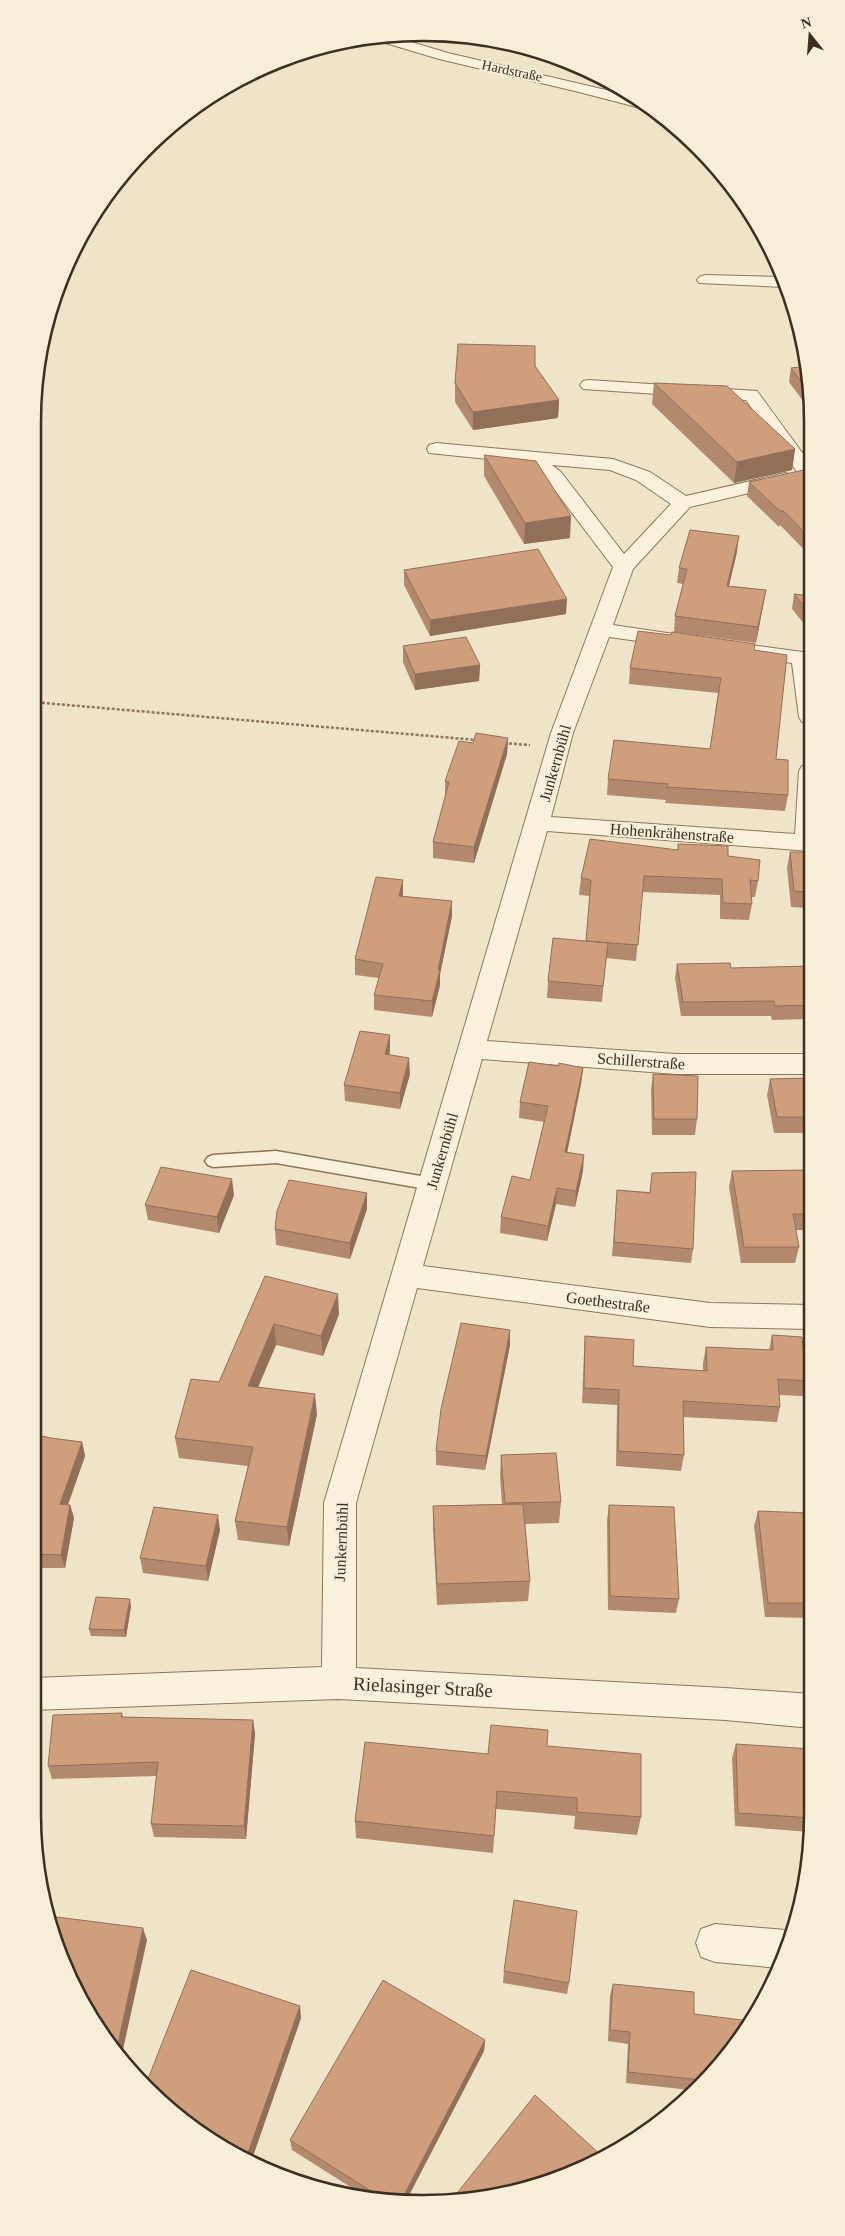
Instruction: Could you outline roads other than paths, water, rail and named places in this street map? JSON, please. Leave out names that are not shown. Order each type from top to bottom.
[{"type":"street","name":"Hardstraße","points":[[396,42],[435,54],[538,76],[624,100]]},
{"type":"street","points":[[705,280],[777,282]]},
{"type":"street","points":[[589,386],[751,394],[804,467]]},
{"type":"street","points":[[436,449],[613,465],[643,476],[683,503],[804,475]]},
{"type":"street","points":[[530,457],[554,476],[623,567]]},
{"type":"street","name":"Junkernbühl","points":[[338,1683],[340,1503],[538,823],[558,748],[623,567],[683,503]]},
{"type":"street","points":[[601,630],[697,643]]},
{"type":"street","points":[[735,649],[804,658]]},
{"type":"street","name":"Hohenkrähenstraße","points":[[538,823],[804,843]]},
{"type":"street","name":"Schillerstraße","points":[[472,1049],[676,1064],[804,1064]]},
{"type":"street","name":"Goethestraße","points":[[406,1275],[710,1315],[804,1317]]},
{"type":"street","name":"Rielasinger Straße","points":[[41,1694],[338,1683],[725,1704],[804,1710]]},
{"type":"street","points":[[715,1943],[779,1948]]},
{"type":"lane","points":[[213,1161],[276,1157],[432,1184]]}]
